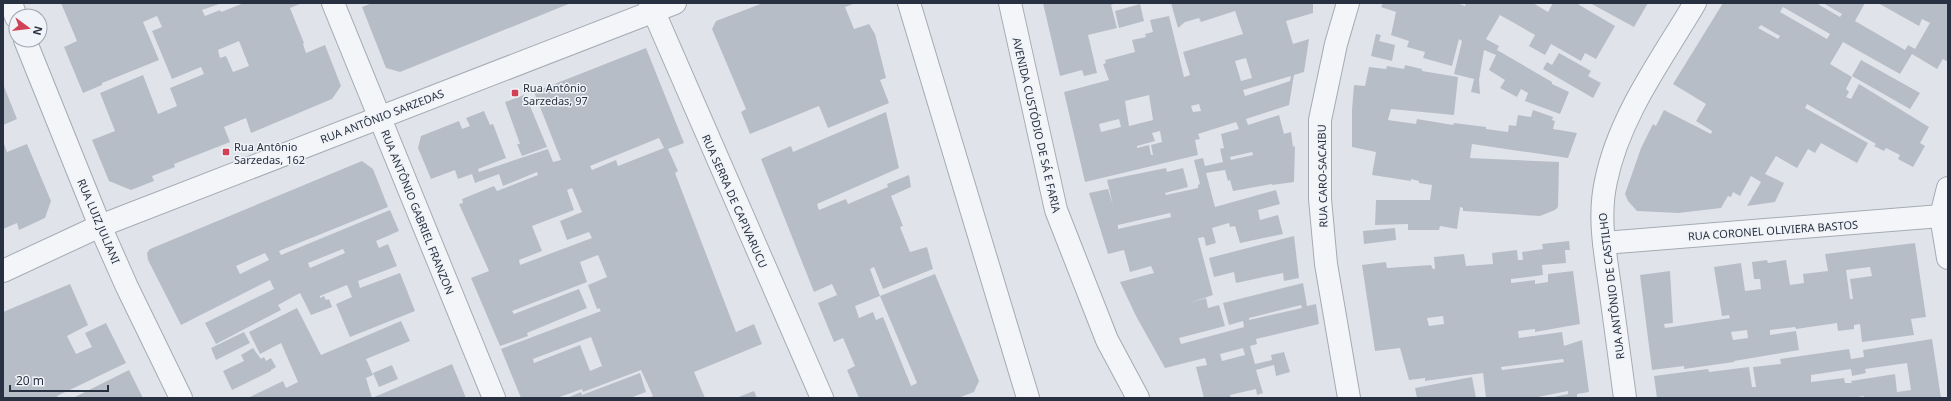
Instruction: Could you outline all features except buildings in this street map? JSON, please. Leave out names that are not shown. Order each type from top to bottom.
[{"type":"street","name":"RUA ANTÔNIO GABRIEL FRANZON","points":[[333,3],[494,398]]},
{"type":"street","name":"RUA ANTÔNIO SARZEDAS","points":[[3,271],[100,226],[379,117],[651,8],[675,3]]},
{"type":"street","name":"AVENIDA CUSTÓDIO DE SÁ E FARIA","points":[[1010,3],[1056,210],[1107,340],[1138,398]]},
{"type":"street","name":"RUA CARO-SACAIBU","points":[[1348,3],[1336,44],[1320,120],[1320,199],[1326,264],[1349,398]]},
{"type":"street","name":"RUA ANTÔNIO DE CASTILHO","points":[[1625,398],[1604,243],[1602,207],[1606,181],[1618,141],[1633,108],[1695,3]]},
{"type":"street","points":[[910,4],[1028,398]]},
{"type":"street","name":"RUA SERRA DE CAPIVARUCU","points":[[651,8],[822,398]]},
{"type":"street","name":"RUA LUIZ JULIANI","points":[[28,48],[100,226],[127,287],[181,398]]},
{"type":"street","points":[[1948,188],[1941,216],[1948,258]]},
{"type":"street","name":"RUA CORONEL OLIVIERA BASTOS","points":[[1604,243],[1941,216]]},
{"type":"place","name":"Rua Antônio Sarzedas, 97","points":[[515,93]]},
{"type":"place","name":"Rua Antônio Sarzedas, 162","points":[[226,152]]}]
